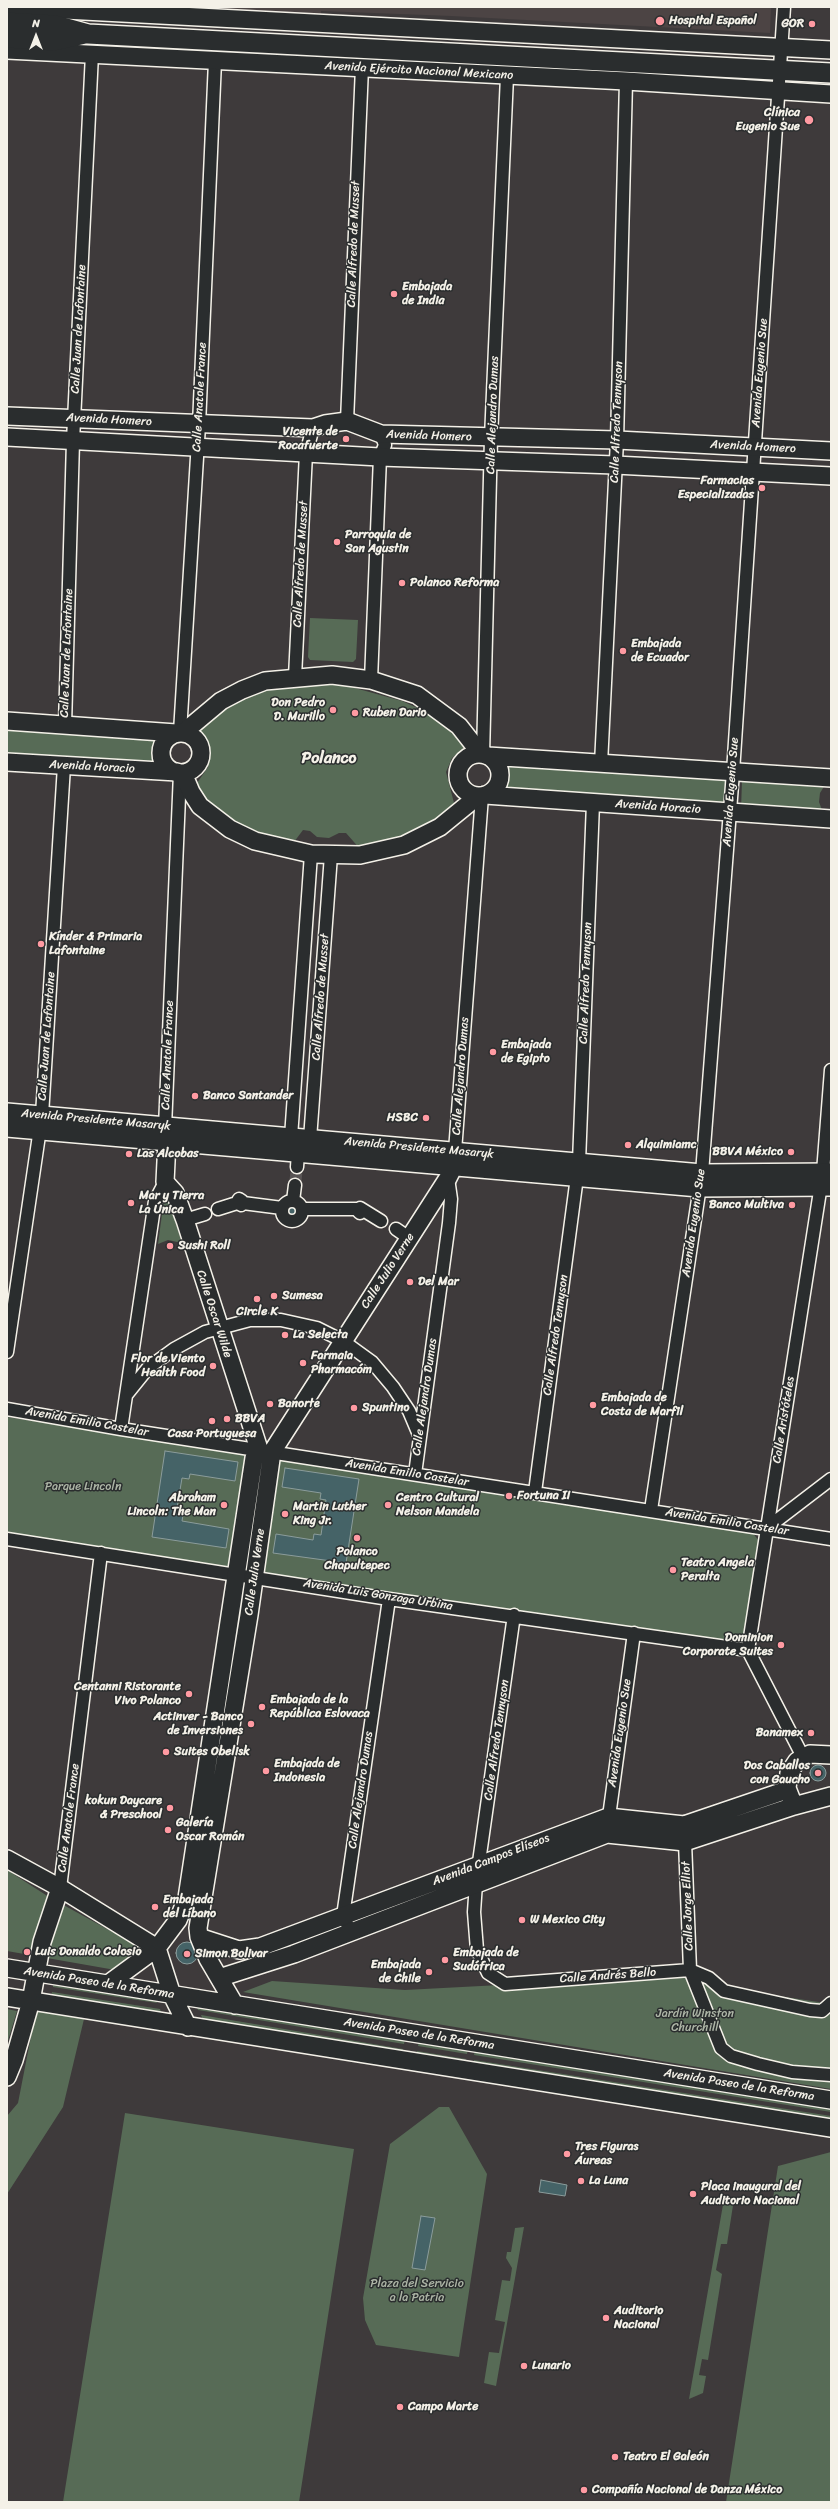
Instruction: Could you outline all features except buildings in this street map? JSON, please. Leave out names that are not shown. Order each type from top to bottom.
[{"type":"main road","name":"Avenida Ejército Nacional Mexicano","points":[[7,22],[55,25],[88,34],[831,73]]},
{"type":"main road","name":"Avenida Ejército Nacional Mexicano","points":[[7,38],[54,41],[88,34]]},
{"type":"street","points":[[7,7],[831,50]]},
{"type":"street","name":"Avenida Eugenio Sue","points":[[651,1510],[701,1181],[733,772],[781,71],[784,7]]},
{"type":"street","name":"Avenida Ejército Nacional Mexicano","points":[[7,50],[626,81],[779,92],[831,94]]},
{"type":"street","name":"Calle Juan de Lafontaine","points":[[65,725],[74,441],[92,54]]},
{"type":"street","name":"Calle Anatole France","points":[[180,733],[198,447],[215,61]]},
{"type":"street","name":"Calle Alfredo de Musset","points":[[347,421],[362,68]]},
{"type":"street","name":"Calle Alejandro Dumas","points":[[484,755],[491,438],[507,76]]},
{"type":"street","name":"Calle Alfredo Tennyson","points":[[600,764],[617,440],[626,81]]},
{"type":"street","name":"Avenida Homero","points":[[7,416],[199,425],[314,428],[325,424],[347,421],[381,434],[491,438],[617,440],[831,451]]},
{"type":"street","name":"Calle Alfredo de Musset","points":[[295,677],[306,453],[314,428]]},
{"type":"street","points":[[371,680],[380,457],[385,445],[381,434]]},
{"type":"street","name":"Avenida Homero","points":[[7,437],[380,457],[491,462],[616,465],[831,476]]},
{"type":"street","points":[[332,675],[371,680],[417,695],[441,711],[459,726],[484,755],[497,764],[500,776],[495,788],[440,827],[404,845],[360,855],[311,854],[255,841],[230,829],[200,806],[180,773],[166,767],[161,756],[165,741],[180,733],[221,701],[242,690],[265,681],[295,677],[332,675]]},
{"type":"street","points":[[7,721],[180,733],[198,741],[202,753],[201,759],[194,768],[180,773]]},
{"type":"street","points":[[482,796],[471,795],[461,787],[458,774],[465,759],[484,755],[600,764],[831,778]]},
{"type":"street","name":"Avenida Horacio","points":[[7,762],[180,773]]},
{"type":"street","name":"Calle Juan de Lafontaine","points":[[7,1352],[41,1123],[64,766]]},
{"type":"street","name":"Calle Anatole France","points":[[122,1429],[155,1201],[164,1182],[180,773]]},
{"type":"street","name":"Calle Alejandro Dumas","points":[[415,1474],[451,1200],[482,796]]},
{"type":"street","name":"Avenida Horacio","points":[[482,796],[831,819]]},
{"type":"street","name":"Calle Alfredo Tennyson","points":[[535,1492],[578,1170],[593,803]]},
{"type":"street","name":"Calle Alfredo de Musset","points":[[291,1137],[311,854]]},
{"type":"street","name":"Calle Alfredo de Musset","points":[[310,1139],[331,855]]},
{"type":"street","name":"Calle Aristóteles","points":[[748,1650],[766,1528],[826,1180],[831,1070]]},
{"type":"street","name":"Avenida Presidente Masaryk","points":[[7,1112],[41,1123],[166,1134],[291,1137],[310,1139],[453,1165]]},
{"type":"street","name":"Avenida Presidente Masaryk","points":[[7,1128],[41,1123]]},
{"type":"street","name":"Avenida Presidente Masaryk","points":[[166,1134],[297,1160],[578,1170],[701,1181],[826,1180]]},
{"type":"street","name":"Calle Julio Verne","points":[[108,1984],[157,1948],[178,1920],[187,1898],[254,1458],[265,1451],[343,1341],[403,1234],[453,1165]]},
{"type":"street","name":"Calle Oscar Wilde","points":[[164,1182],[175,1193],[218,1329],[265,1451]]},
{"type":"street","points":[[293,1201],[295,1185]]},
{"type":"street","points":[[293,1201],[300,1204],[303,1209],[300,1218],[294,1221],[285,1218],[282,1208],[285,1203],[293,1201]]},
{"type":"street","points":[[218,1209],[240,1203],[282,1208]]},
{"type":"street","points":[[303,1209],[360,1210],[381,1221]]},
{"type":"street","points":[[184,1220],[205,1214]]},
{"type":"street","points":[[127,1394],[148,1368],[174,1349],[205,1332],[250,1320],[281,1320],[317,1328],[343,1341],[372,1362],[393,1387],[409,1411],[420,1437]]},
{"type":"street","name":"Avenida Emilio Castelar","points":[[7,1409],[122,1429],[831,1539]]},
{"type":"street","name":"Calle Julio Verne","points":[[235,2005],[219,1978],[199,1938],[201,1902],[250,1615],[255,1576],[265,1451]]},
{"type":"street","points":[[766,1528],[831,1479]]},
{"type":"street","name":"Avenida Luis Gonzaga Urbina","points":[[7,1539],[255,1576],[389,1599],[514,1615],[748,1650]]},
{"type":"street","name":"Calle Anatole France","points":[[7,2077],[14,2060],[31,2001],[35,1972],[42,1942],[60,1888],[101,1553]]},
{"type":"street","name":"Calle Alejandro Dumas","points":[[343,1916],[389,1599]]},
{"type":"street","points":[[230,1612],[240,1607],[246,1609],[250,1615]]},
{"type":"street","name":"Calle Alfredo Tennyson","points":[[479,1865],[514,1615]]},
{"type":"street","name":"Avenida Eugenio Sue","points":[[607,1834],[608,1816],[634,1633]]},
{"type":"street","points":[[748,1650],[803,1757]]},
{"type":"street","points":[[794,1806],[787,1790],[789,1773],[803,1757],[818,1753],[831,1755]]},
{"type":"street","name":"Avenida Campos Elíseos","points":[[199,1938],[239,1950],[260,1947],[608,1816],[684,1825],[787,1790]]},
{"type":"street","name":"Avenida Campos Elíseos","points":[[219,1978],[294,1954],[607,1834],[685,1842],[794,1806],[831,1796]]},
{"type":"street","name":"Calle Jorge Elliot","points":[[685,1842],[690,1970],[721,2048],[731,2056],[792,2072],[831,2075]]},
{"type":"street","points":[[7,1858],[60,1888],[157,1948],[172,1995],[188,2027]]},
{"type":"street","name":"Calle Andrés Bello","points":[[479,1865],[474,1912],[477,1950],[488,1973],[505,1984],[690,1970],[710,1978],[724,1991],[810,2010],[822,2011],[831,2003]]},
{"type":"street","points":[[343,1916],[351,1932]]},
{"type":"street","name":"Avenida Paseo de la Reforma","points":[[7,1968],[831,2100]]},
{"type":"street","points":[[7,1997],[188,2027],[831,2128]]},
{"type":"shaded area","name":"Hospital Español","points":[[164,7],[771,7],[770,33],[451,16],[321,11],[321,14]]},
{"type":"green space","points":[[310,618],[358,620],[356,659],[353,662],[310,660],[308,657]]},
{"type":"green space","points":[[292,685],[344,685],[402,701],[431,714],[450,730],[464,748],[452,758],[446,772],[454,803],[453,811],[435,828],[361,850],[346,833],[339,833],[329,838],[317,837],[310,831],[303,830],[291,846],[267,840],[208,808],[195,786],[208,767],[209,750],[205,739],[195,731],[223,706],[265,690]]},
{"type":"green space","points":[[7,728],[145,738],[158,742],[155,754],[159,764],[7,760]]},
{"type":"green space","points":[[508,760],[726,774],[723,805],[506,791]]},
{"type":"green space","points":[[742,780],[825,785],[820,793],[819,802],[824,815],[741,810]]},
{"type":"green space","points":[[168,1198],[182,1243],[168,1240],[158,1244],[164,1199]]},
{"type":"green space","name":"Parque Lincoln","points":[[7,1417],[752,1532],[759,1541],[747,1634],[735,1644],[393,1594],[7,1534]]},
{"type":"green space","points":[[7,1870],[49,1897],[147,1951],[121,1971],[7,1951]]},
{"type":"green space","name":"Jardín Winston Churchill","points":[[709,1974],[726,1988],[825,2003],[831,2000],[831,2089],[243,1992],[272,1981],[405,1990]]},
{"type":"green space","points":[[53,1982],[155,1998],[157,2003],[53,1987]]},
{"type":"green space","points":[[52,1992],[160,2009],[162,2015],[51,1996]]},
{"type":"green space","points":[[196,2005],[405,2039],[404,2044],[198,2010]]},
{"type":"green space","points":[[7,2009],[17,2011],[7,2044]]},
{"type":"green space","points":[[36,2011],[84,2019],[63,2107],[7,2194],[7,2116],[18,2103]]},
{"type":"green space","points":[[201,2015],[403,2049],[402,2054],[204,2022]]},
{"type":"green space","points":[[419,2041],[468,2049],[467,2054],[418,2046]]},
{"type":"green space","points":[[475,2050],[831,2107],[831,2112],[474,2055]]},
{"type":"green space","points":[[417,2051],[466,2059],[465,2064],[416,2056]]},
{"type":"green space","points":[[474,2060],[831,2116],[831,2122],[473,2065]]},
{"type":"green space","name":"Plaza del Servicio a la Patria","points":[[439,2107],[449,2107],[487,2174],[459,2357],[376,2345],[365,2320],[363,2298],[390,2144]]},
{"type":"green space","points":[[125,2113],[354,2149],[299,2502],[63,2502]]},
{"type":"green space","points":[[831,2152],[831,2502],[726,2502],[778,2166]]},
{"type":"green space","points":[[724,2199],[734,2199],[727,2244],[721,2244],[716,2270],[722,2274],[708,2360],[702,2359],[699,2375],[706,2376],[703,2393],[689,2399]]},
{"type":"green space","points":[[524,2227],[496,2386],[484,2383],[489,2352],[499,2353],[505,2322],[495,2320],[502,2280],[510,2281],[512,2268],[506,2258],[507,2252],[511,2252],[515,2228]]},
{"type":"water","points":[[295,1205],[298,1206],[298,1216],[291,1217],[288,1216],[287,1209],[288,1206]]},
{"type":"water","points":[[165,1451],[238,1462],[235,1481],[190,1474],[189,1479],[182,1478],[176,1514],[183,1515],[182,1521],[229,1529],[226,1548],[152,1537]]},
{"type":"water","points":[[285,1468],[359,1479],[346,1563],[273,1553],[276,1534],[313,1540],[314,1534],[321,1535],[326,1500],[320,1499],[321,1493],[282,1487]]},
{"type":"water","points":[[818,1765],[825,1770],[826,1773],[821,1780],[818,1781],[811,1776],[810,1773],[815,1766]]},
{"type":"water","points":[[183,1942],[191,1942],[198,1949],[198,1957],[191,1964],[183,1964],[176,1957],[176,1949]]},
{"type":"water","points":[[541,2180],[567,2185],[565,2196],[539,2192]]},
{"type":"water","points":[[421,2216],[435,2218],[425,2270],[412,2268]]},
{"type":"tunnel","points":[[295,1185],[297,1167]]},
{"type":"place","name":"Hospital Español","points":[[660,21]]},
{"type":"place","name":"GOR","points":[[812,24]]},
{"type":"place","name":"Clínica Eugenio Sue","points":[[809,120]]},
{"type":"place","name":"Embajada de India","points":[[394,294]]},
{"type":"place","name":"Vicente de Rocafuerte","points":[[346,439]]},
{"type":"place","name":"Farmacias Especializadas","points":[[762,488]]},
{"type":"place","name":"Parroquia de San Agustin","points":[[337,542]]},
{"type":"place","name":"Polanco Reforma","points":[[402,583]]},
{"type":"place","name":"Embajada de Ecuador","points":[[623,651]]},
{"type":"place","name":"Don Pedro D. Murillo","points":[[333,710]]},
{"type":"place","name":"Ruben Dario","points":[[355,713]]},
{"type":"place","name":"Kínder & Primaria Lafontaine","points":[[41,944]]},
{"type":"place","name":"Embajada de Egipto","points":[[493,1052]]},
{"type":"place","name":"Banco Santander","points":[[195,1096]]},
{"type":"place","name":"HSBC","points":[[426,1118]]},
{"type":"place","name":"Alquimiamc","points":[[628,1145]]},
{"type":"place","name":"BBVA México","points":[[791,1152]]},
{"type":"place","name":"Las Alcobas","points":[[129,1154]]},
{"type":"place","name":"Mar y Tierra La Única","points":[[131,1203]]},
{"type":"place","name":"Banco Multiva","points":[[792,1205]]},
{"type":"place","name":"Sushi Roll","points":[[170,1246]]},
{"type":"place","name":"Del Mar","points":[[410,1282]]},
{"type":"place","name":"Sumesa","points":[[274,1296]]},
{"type":"place","name":"Circle K","points":[[257,1299]]},
{"type":"place","name":"La Selecta","points":[[285,1335]]},
{"type":"place","name":"Farmaia Pharmacóm","points":[[303,1363]]},
{"type":"place","name":"Flor de Viento Health Food","points":[[213,1366]]},
{"type":"place","name":"Banorte","points":[[270,1404]]},
{"type":"place","name":"Embajada de Costa de Marfil","points":[[593,1405]]},
{"type":"place","name":"Spuntino","points":[[354,1408]]},
{"type":"place","name":"BBVA","points":[[227,1419]]},
{"type":"place","name":"Casa Portuguesa","points":[[212,1421]]},
{"type":"place","name":"Fortuna II","points":[[509,1496]]},
{"type":"place","name":"Abraham Lincoln: The Man","points":[[224,1505]]},
{"type":"place","name":"Centro Cultural Nelson Mandela","points":[[388,1505]]},
{"type":"place","name":"Martin Luther King Jr.","points":[[285,1514]]},
{"type":"place","name":"Polanco Chapultepec","points":[[357,1538]]},
{"type":"place","name":"Teatro Angela Peralta","points":[[673,1570]]},
{"type":"place","name":"Dominion Corporate Suites","points":[[781,1645]]},
{"type":"place","name":"Centanni Ristorante Vivo Polanco","points":[[189,1694]]},
{"type":"place","name":"Embajada de la República Eslovaca","points":[[262,1707]]},
{"type":"place","name":"Actinver - Banco de Inversiones","points":[[251,1724]]},
{"type":"place","name":"Banamex","points":[[811,1733]]},
{"type":"place","name":"Suites Obelisk","points":[[166,1752]]},
{"type":"place","name":"Embajada de Indonesia","points":[[266,1771]]},
{"type":"place","name":"Dos Caballos con Gaucho","points":[[818,1773]]},
{"type":"place","name":"kokun Daycare & Preschool","points":[[170,1808]]},
{"type":"place","name":"Galería Oscar Román","points":[[168,1830]]},
{"type":"place","name":"Embajada del Líbano","points":[[155,1907]]},
{"type":"place","name":"W Mexico City","points":[[522,1920]]},
{"type":"place","name":"Luis Donaldo Colosio","points":[[27,1952]]},
{"type":"place","name":"Simon Bolivar","points":[[187,1954]]},
{"type":"place","name":"Embajada de Sudáfrica","points":[[445,1960]]},
{"type":"place","name":"Embajada de Chile","points":[[429,1972]]},
{"type":"place","name":"Tres Figuras Áureas","points":[[567,2154]]},
{"type":"place","name":"La Luna","points":[[581,2181]]},
{"type":"place","name":"Placa inaugural del Auditorio Nacional","points":[[693,2194]]},
{"type":"place","name":"Auditorio Nacional","points":[[606,2318]]},
{"type":"place","name":"Lunario","points":[[524,2366]]},
{"type":"place","name":"Campo Marte","points":[[400,2407]]},
{"type":"place","name":"Teatro El Galeón","points":[[615,2457]]},
{"type":"place","name":"Compañía Nacional de Danza México","points":[[584,2490]]},
{"type":"district","name":"Polanco","points":[[329,759]]}]
